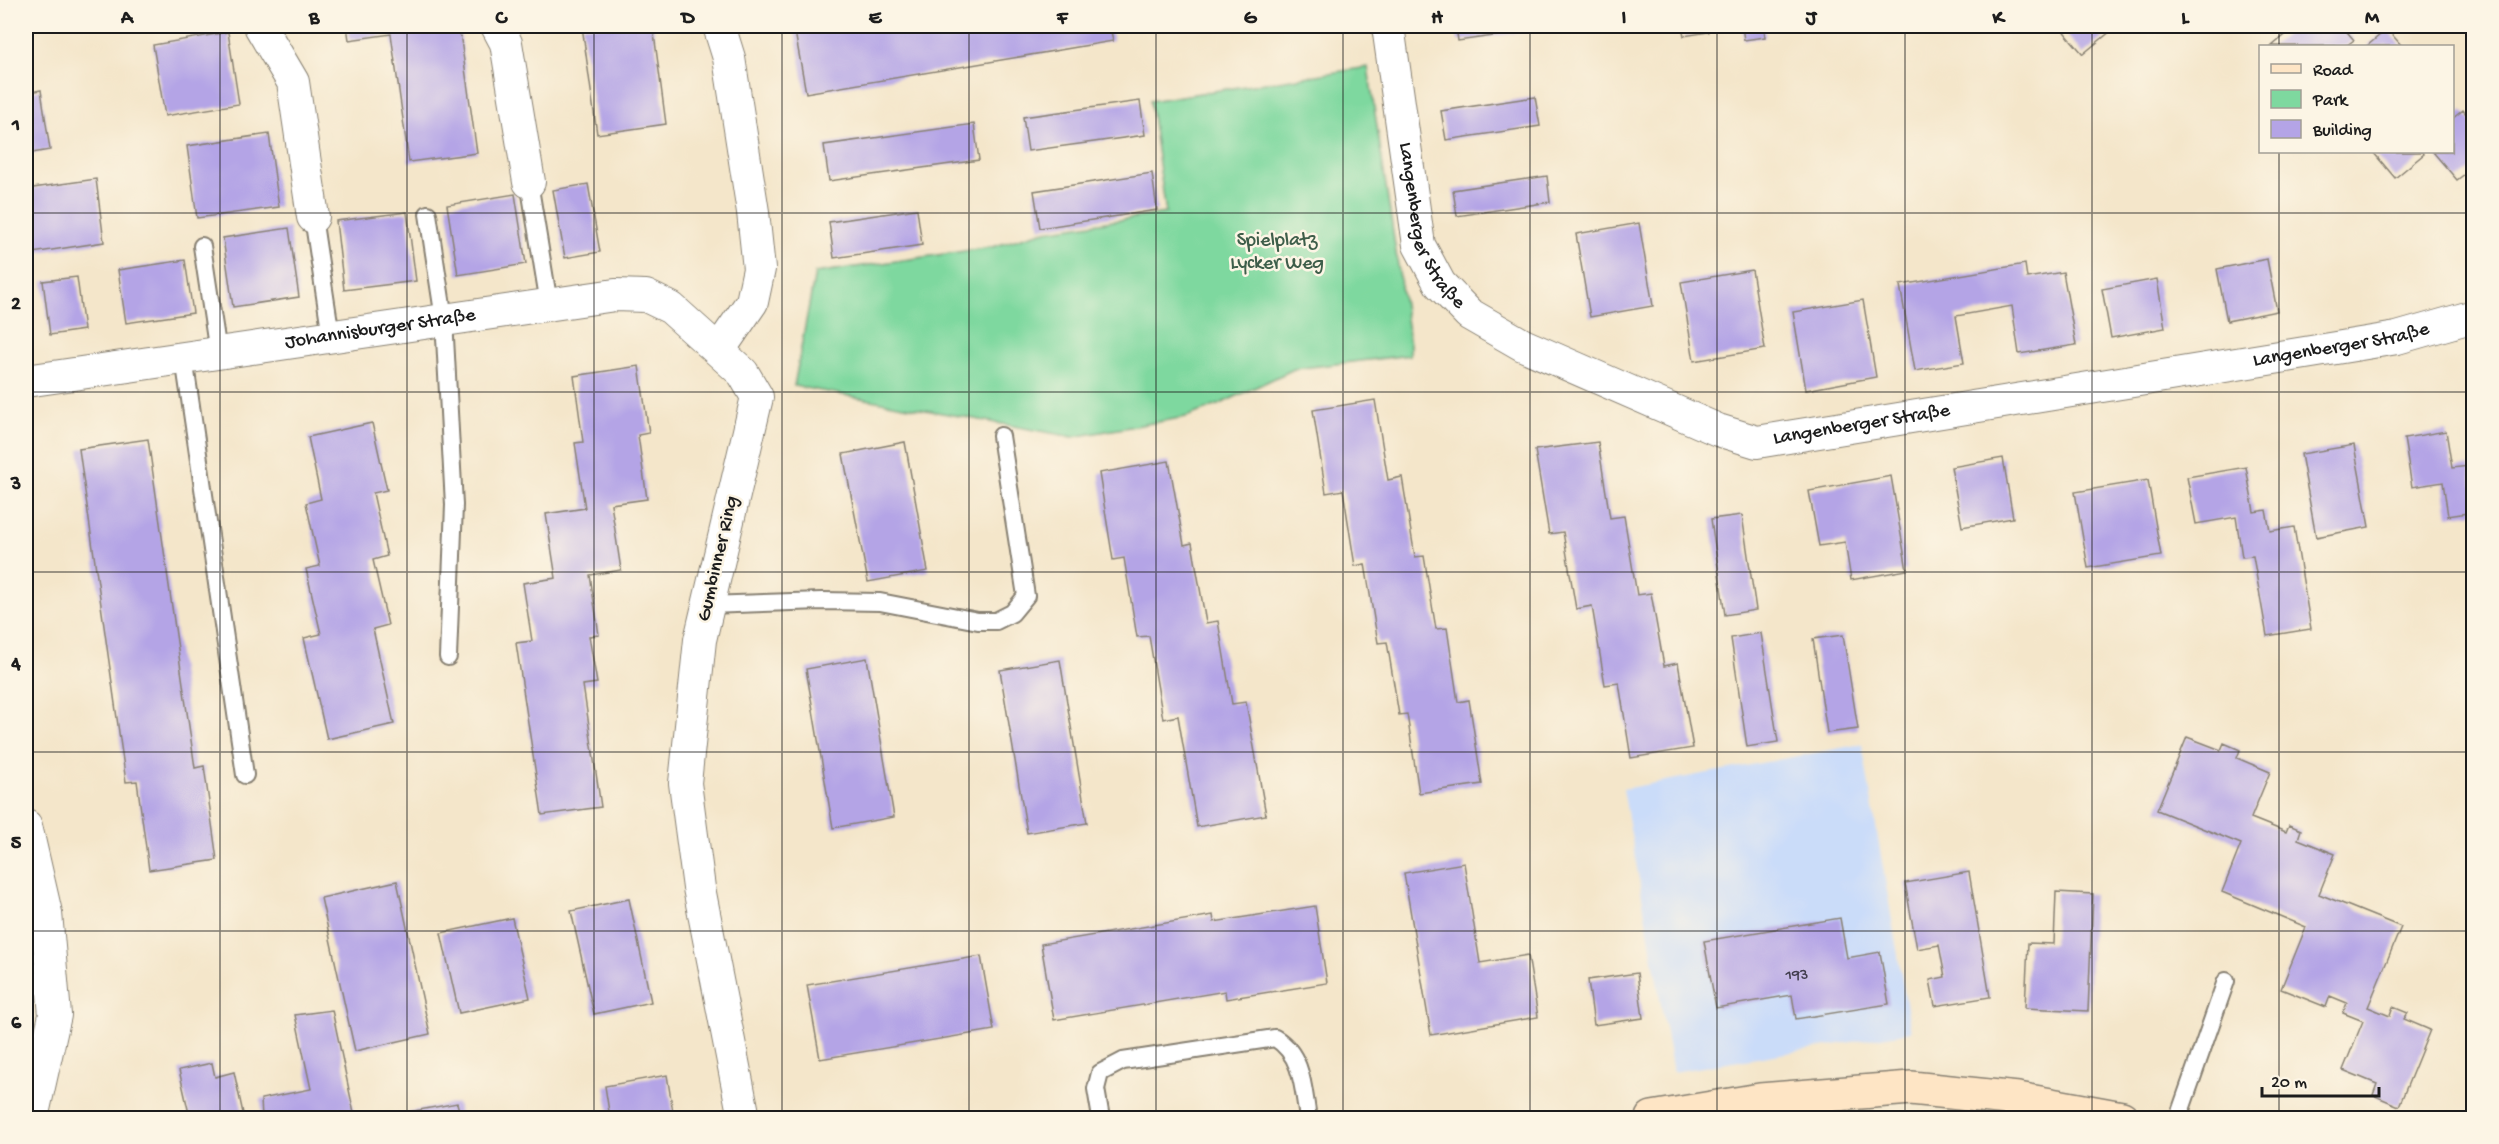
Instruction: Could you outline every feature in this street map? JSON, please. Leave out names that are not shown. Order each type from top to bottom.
[{"type":"main road","points":[[1652,1119],[1762,1109],[1911,1088],[2018,1099],[2122,1119]]},
{"type":"street","points":[[260,26],[293,82],[313,217]]},
{"type":"street","points":[[497,26],[506,43],[529,182]]},
{"type":"street","points":[[719,26],[729,58],[753,212],[759,269],[752,302],[719,350]]},
{"type":"street","name":"Langenberger Straße","points":[[1388,26],[1419,245],[1440,284],[1469,314],[1523,345],[1673,412],[1718,430],[1757,442],[2397,338],[2474,316]]},
{"type":"street","name":"Johannisburger Straße","points":[[26,381],[615,295],[646,296],[671,308],[719,350]]},
{"type":"street","name":"Gumbinner Ring","points":[[719,350],[743,373],[757,397],[700,640],[685,783],[699,888],[744,1119]]},
{"type":"street","points":[[26,826],[46,913],[54,1015],[32,1119]]},
{"type":"lane","points":[[529,182],[549,304]]},
{"type":"lane","points":[[428,214],[444,319],[453,505],[447,657]]},
{"type":"lane","points":[[313,217],[331,336]]},
{"type":"lane","points":[[202,246],[218,353]]},
{"type":"lane","points":[[184,358],[245,775]]},
{"type":"lane","points":[[708,605],[822,601],[880,602],[978,621],[996,621],[1012,613],[1026,596],[1001,436]]},
{"type":"lane","points":[[2178,1119],[2226,981]]},
{"type":"lane","points":[[1101,1119],[1096,1089],[1100,1073],[1110,1066],[1134,1059],[1275,1038],[1285,1044],[1300,1067],[1308,1119]]},
{"type":"shaded area","points":[[1862,744],[1911,1032],[1673,1072],[1623,789]]},
{"type":"green space","name":"Spielplatz Lycker Weg","points":[[1368,67],[1410,355],[1294,369],[1218,405],[1186,417],[1073,437],[794,386],[815,273],[992,247],[1045,231],[1166,213],[1150,101]]},
{"type":"building","points":[[347,26],[419,26],[419,29],[459,26],[477,153],[409,162],[391,34],[349,40]]},
{"type":"building","points":[[582,26],[653,26],[666,124],[597,134]]},
{"type":"building","points":[[794,26],[1110,26],[1113,41],[806,93]]},
{"type":"building","points":[[1456,26],[1559,26],[1559,27],[1458,41]]},
{"type":"building","points":[[1626,26],[1647,26],[1647,27],[1627,30]]},
{"type":"building","points":[[1682,26],[1708,26],[1709,32],[1684,36]]},
{"type":"building","points":[[1742,26],[1773,27],[1764,28],[1765,37],[1744,40]]},
{"type":"building","points":[[2059,26],[2117,26],[2083,54]]},
{"type":"building","points":[[2296,26],[2342,26],[2354,40],[2347,45],[2273,45]]},
{"type":"building","points":[[2387,29],[2401,45],[2368,45]]},
{"type":"building","points":[[228,32],[239,104],[165,116],[153,45]]},
{"type":"building","points":[[41,90],[50,150],[26,154],[26,93]]},
{"type":"building","points":[[1535,97],[1540,126],[1446,140],[1441,111]]},
{"type":"building","points":[[1140,101],[1145,135],[1028,151],[1023,117]]},
{"type":"building","points":[[2463,110],[2474,125],[2474,167],[2457,180],[2434,153],[2454,153],[2454,117]]},
{"type":"building","points":[[974,124],[979,160],[829,181],[824,145]]},
{"type":"building","points":[[269,134],[279,207],[197,218],[187,146]]},
{"type":"building","points":[[2374,153],[2424,154],[2395,178]]},
{"type":"building","points":[[1152,173],[1157,210],[1040,228],[1034,191]]},
{"type":"building","points":[[1547,176],[1550,202],[1457,216],[1453,190]]},
{"type":"building","points":[[96,179],[104,242],[26,254],[26,189]]},
{"type":"building","points":[[588,184],[600,252],[565,258],[553,190]]},
{"type":"building","points":[[515,194],[526,264],[458,275],[447,205]]},
{"type":"building","points":[[917,209],[922,245],[834,258],[829,222]]},
{"type":"building","points":[[407,212],[416,281],[344,290],[336,221]]},
{"type":"building","points":[[1639,223],[1653,306],[1590,317],[1576,234]]},
{"type":"building","points":[[289,228],[299,297],[233,307],[223,238]]},
{"type":"building","points":[[2267,259],[2277,311],[2227,321],[2217,269]]},
{"type":"building","points":[[185,260],[193,313],[126,323],[118,270]]},
{"type":"building","points":[[2025,264],[2027,278],[2063,272],[2076,345],[2019,354],[2012,306],[1956,316],[1964,363],[1915,371],[1900,285]]},
{"type":"building","points":[[1752,270],[1765,349],[1694,361],[1681,282]]},
{"type":"building","points":[[77,277],[84,330],[50,335],[43,281]]},
{"type":"building","points":[[2157,279],[2165,328],[2111,338],[2102,289]]},
{"type":"building","points":[[1863,300],[1876,377],[1806,390],[1793,312]]},
{"type":"building","points":[[639,366],[649,433],[638,435],[647,499],[611,504],[621,570],[590,575],[599,635],[589,636],[597,683],[583,685],[601,807],[542,815],[516,643],[532,641],[523,583],[556,578],[546,514],[585,508],[575,443],[583,442],[574,376]]},
{"type":"building","points":[[1375,400],[1388,480],[1402,477],[1415,557],[1424,556],[1436,629],[1447,628],[1458,702],[1469,700],[1482,784],[1419,793],[1407,714],[1399,715],[1387,642],[1378,643],[1365,564],[1355,566],[1343,490],[1326,493],[1313,410]]},
{"type":"building","points":[[372,423],[387,490],[373,493],[387,556],[373,560],[388,625],[373,629],[394,724],[327,739],[304,638],[321,634],[306,569],[320,566],[306,503],[321,499],[308,437]]},
{"type":"building","points":[[2446,431],[2452,468],[2469,466],[2474,492],[2474,512],[2448,516],[2443,482],[2412,487],[2404,438]]},
{"type":"building","points":[[148,439],[195,768],[204,766],[217,860],[149,870],[137,781],[126,782],[79,449]]},
{"type":"building","points":[[905,442],[928,571],[868,582],[843,454]]},
{"type":"building","points":[[1598,442],[1610,518],[1624,516],[1637,595],[1651,593],[1664,666],[1678,663],[1693,748],[1631,758],[1619,683],[1605,685],[1592,606],[1576,609],[1563,532],[1549,534],[1535,450]]},
{"type":"building","points":[[2354,445],[2369,527],[2316,537],[2301,454]]},
{"type":"building","points":[[2003,458],[2013,518],[1962,527],[1951,467]]},
{"type":"building","points":[[1169,461],[1184,545],[1192,543],[1206,623],[1218,621],[1232,704],[1246,702],[1266,815],[1197,827],[1178,716],[1163,719],[1149,636],[1137,637],[1124,558],[1113,560],[1099,473]]},
{"type":"building","points":[[2246,467],[2254,512],[2266,510],[2270,531],[2294,527],[2311,629],[2267,636],[2253,556],[2242,557],[2236,517],[2196,524],[2187,477]]},
{"type":"building","points":[[1891,476],[1907,570],[1851,580],[1845,542],[1819,546],[1809,491]]},
{"type":"building","points":[[2148,480],[2161,556],[2088,568],[2075,492]]},
{"type":"building","points":[[1742,515],[1756,610],[1725,615],[1711,519]]},
{"type":"building","points":[[1761,633],[1778,742],[1747,747],[1731,638]]},
{"type":"building","points":[[1843,635],[1858,729],[1827,733],[1813,639]]},
{"type":"building","points":[[867,658],[894,817],[833,828],[806,669]]},
{"type":"building","points":[[1060,660],[1087,823],[1027,833],[1000,670]]},
{"type":"building","points":[[2187,737],[2221,750],[2224,743],[2240,750],[2237,758],[2270,772],[2251,818],[2286,832],[2289,825],[2301,830],[2298,839],[2335,854],[2319,894],[2401,927],[2368,1007],[2390,1016],[2393,1007],[2408,1013],[2404,1019],[2430,1030],[2399,1106],[2373,1095],[2377,1084],[2343,1070],[2363,1021],[2343,1013],[2347,1003],[2330,996],[2326,1007],[2281,989],[2306,927],[2222,892],[2241,844],[2157,810]]},
{"type":"building","points":[[1464,863],[1480,963],[1528,955],[1538,1017],[1431,1035],[1404,873]]},
{"type":"building","points":[[1969,872],[1990,997],[1935,1006],[1930,980],[1945,977],[1939,945],[1917,949],[1905,883]]},
{"type":"building","points":[[397,881],[430,1034],[355,1051],[321,898]]},
{"type":"building","points":[[2056,892],[2093,894],[2088,1011],[2025,1008],[2028,943],[2054,944]]},
{"type":"building","points":[[629,899],[651,1002],[594,1014],[571,911]]},
{"type":"building","points":[[1315,906],[1327,983],[1226,999],[1225,991],[1054,1020],[1041,944],[1213,915],[1214,922]]},
{"type":"building","points":[[512,918],[530,998],[459,1013],[441,933]]},
{"type":"building","points":[[1840,918],[1847,958],[1880,952],[1889,1004],[1796,1019],[1792,995],[1716,1008],[1704,941]]},
{"type":"building","points":[[981,956],[994,1030],[820,1059],[807,985]]},
{"type":"building","points":[[1637,973],[1643,1018],[1594,1025],[1588,980]]},
{"type":"building","points":[[332,1010],[355,1118],[262,1118],[261,1099],[311,1089],[295,1015]]},
{"type":"building","points":[[212,1063],[215,1077],[234,1072],[244,1118],[204,1118],[204,1115],[190,1118],[179,1070]]},
{"type":"building","points":[[667,1075],[674,1118],[610,1118],[605,1086]]},
{"type":"building","points":[[457,1103],[461,1118],[409,1118],[408,1112]]},
{"type":"building","points":[[540,1113],[541,1118],[517,1118],[517,1117]]}]
